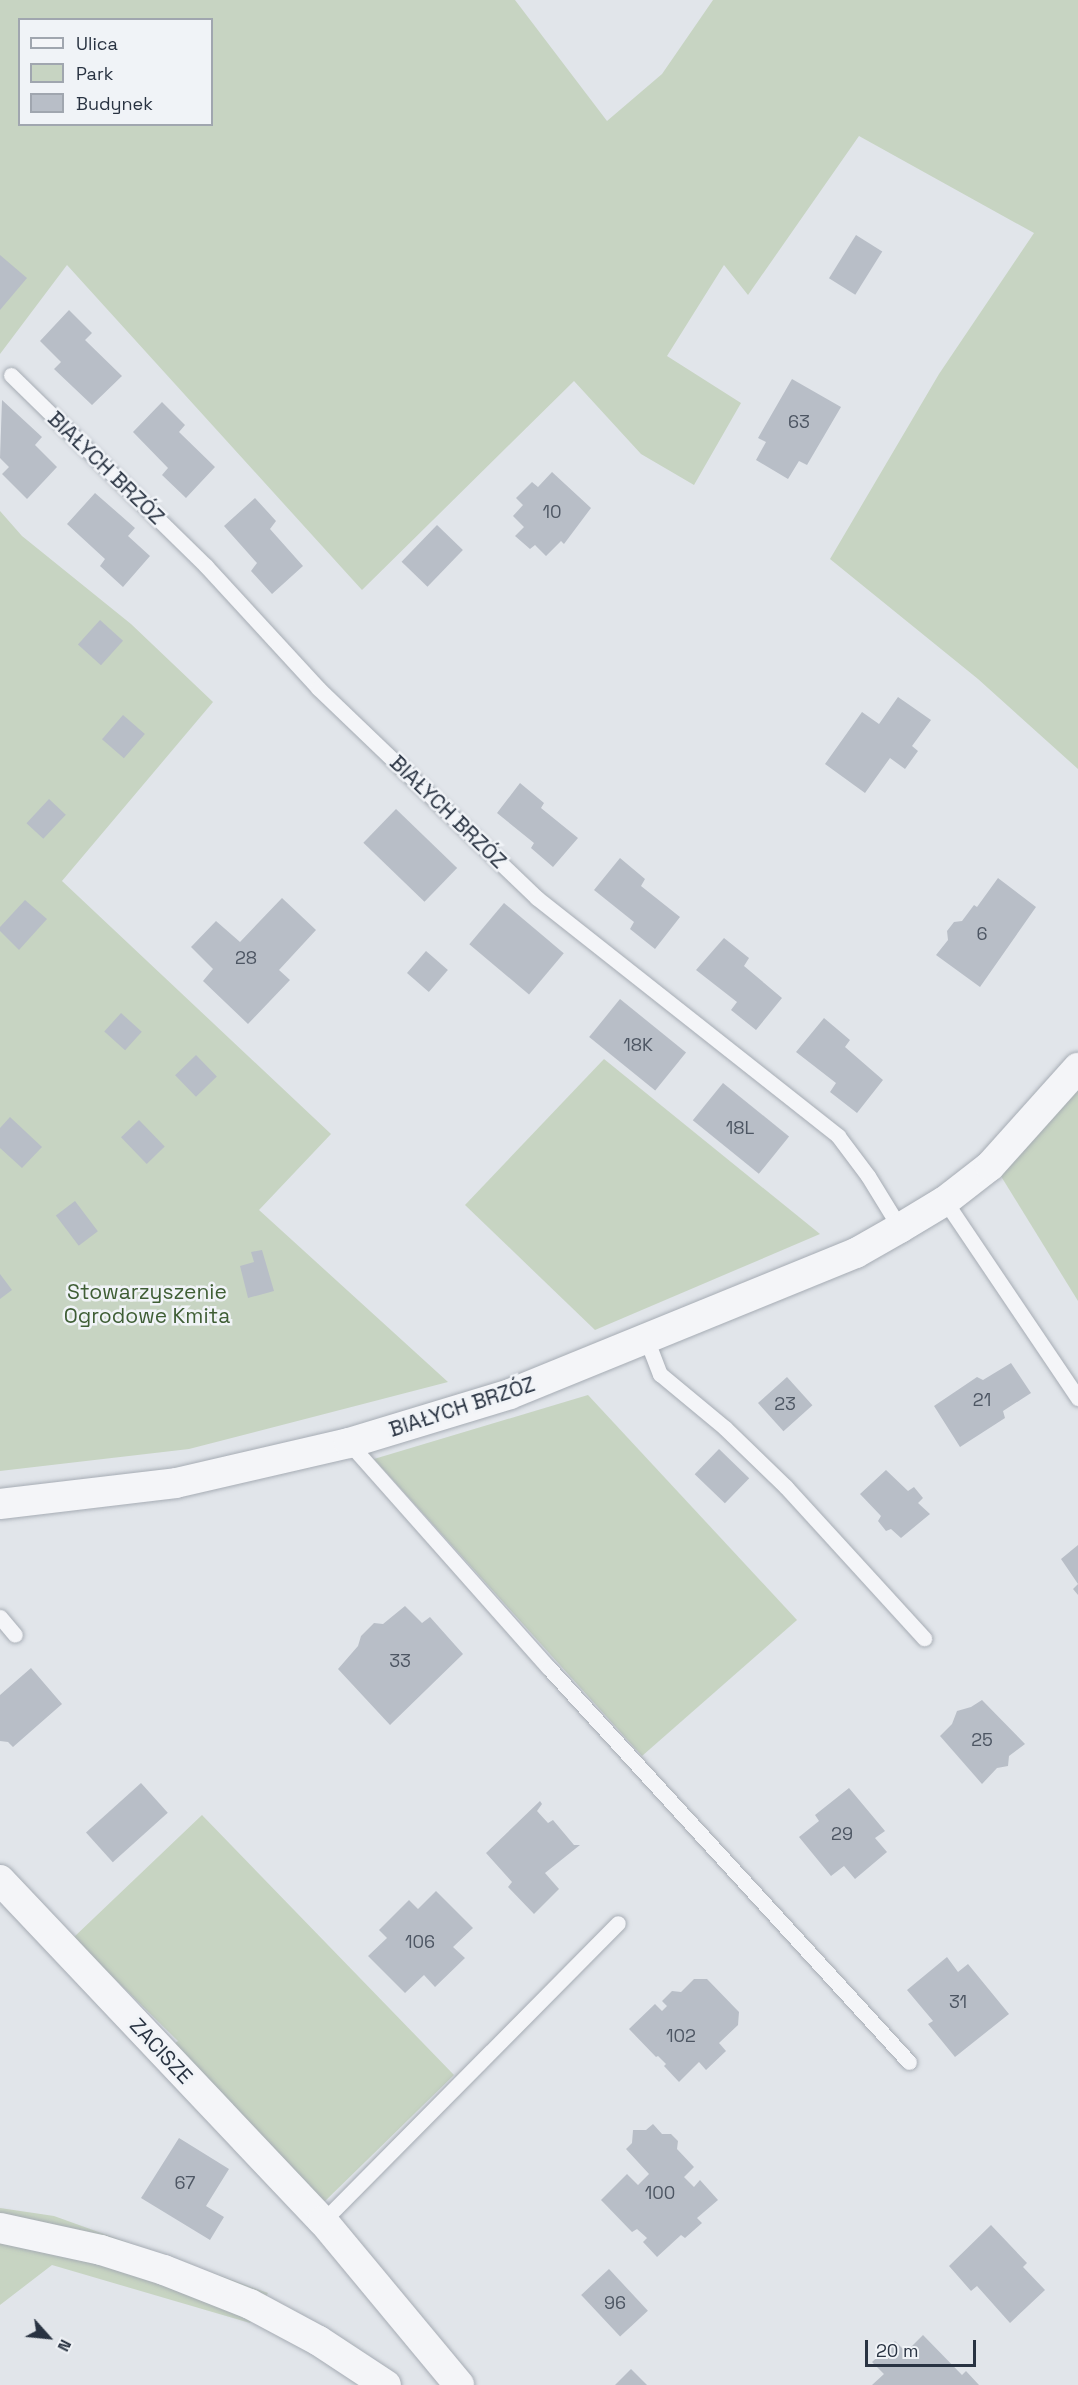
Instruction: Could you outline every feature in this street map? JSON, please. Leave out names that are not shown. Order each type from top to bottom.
[{"type":"street","name":"BIAŁYCH BRZÓZ","points":[[0,1504],[176,1483],[349,1443],[510,1394],[856,1253],[900,1228],[945,1201],[990,1166],[1078,1068]]},
{"type":"street","name":"ZACISZE","points":[[0,1880],[322,2221],[459,2385]]},
{"type":"street","points":[[0,2228],[101,2250],[164,2270],[239,2300],[320,2341],[386,2385]]},
{"type":"lane","name":"BIAŁYCH BRZÓZ","points":[[11,375],[206,566],[318,688],[537,898],[838,1136],[868,1176],[900,1228]]},
{"type":"lane","points":[[945,1201],[1078,1398]]},
{"type":"lane","points":[[646,1338],[660,1374],[726,1428],[786,1487],[924,1638]]},
{"type":"lane","points":[[349,1443],[548,1667],[909,2062]]},
{"type":"lane","points":[[0,1617],[15,1635]]},
{"type":"lane","points":[[322,2221],[618,1923]]},
{"type":"green space","points":[[0,0],[515,0],[607,121],[662,74],[713,0],[1078,0],[1078,769],[978,679],[830,559],[939,374],[1034,233],[859,136],[748,295],[724,265],[667,356],[741,403],[694,485],[641,454],[574,381],[362,590],[67,265],[0,354]]},
{"type":"green space","name":"Stowarzyszenie Ogrodowe Kmita","points":[[0,511],[22,536],[131,624],[213,702],[62,881],[331,1134],[259,1210],[448,1382],[189,1449],[0,1471]]},
{"type":"green space","points":[[604,1059],[820,1234],[595,1330],[465,1205]]},
{"type":"green space","points":[[1078,1089],[1078,1301],[999,1173]]},
{"type":"green space","points":[[588,1395],[797,1620],[642,1756],[374,1459]]},
{"type":"green space","points":[[202,1815],[454,2075],[321,2205],[166,2050],[178,2041],[73,1938]]},
{"type":"green space","points":[[0,2208],[54,2216],[268,2293],[250,2323],[52,2265],[0,2305]]},
{"type":"building","points":[[856,235],[882,251],[855,295],[829,278]]},
{"type":"building","points":[[0,255],[27,278],[0,310]]},
{"type":"building","points":[[69,310],[92,333],[85,340],[122,376],[92,405],[54,369],[61,362],[40,341]]},
{"type":"building","points":[[792,379],[841,407],[807,465],[799,461],[788,479],[756,460],[766,442],[758,438]]},
{"type":"building","points":[[2,400],[42,437],[35,445],[57,467],[27,499],[2,474],[9,467],[0,458]]},
{"type":"building","points":[[162,402],[185,425],[179,432],[215,467],[186,498],[162,475],[168,468],[133,432]]},
{"type":"building","points":[[552,472],[591,508],[564,544],[561,541],[546,556],[535,545],[530,549],[515,536],[524,527],[513,516],[523,505],[516,498],[532,482],[538,487]]},
{"type":"building","points":[[95,493],[135,528],[128,536],[150,556],[123,587],[100,566],[105,559],[67,524]]},
{"type":"building","points":[[255,498],[276,521],[270,529],[303,566],[272,594],[251,571],[257,563],[224,526]]},
{"type":"building","points":[[437,525],[463,550],[427,587],[402,562]]},
{"type":"building","points":[[100,620],[123,641],[101,665],[78,645]]},
{"type":"building","points":[[898,697],[931,720],[912,746],[918,751],[905,769],[890,758],[865,793],[825,764],[862,712],[879,724]]},
{"type":"building","points":[[123,715],[145,734],[124,758],[102,739]]},
{"type":"building","points":[[520,783],[544,803],[541,808],[578,838],[553,867],[531,848],[534,843],[497,813]]},
{"type":"building","points":[[49,799],[66,815],[43,839],[26,823]]},
{"type":"building","points":[[396,809],[457,868],[424,902],[363,843]]},
{"type":"building","points":[[620,858],[645,879],[641,886],[680,917],[655,949],[630,929],[634,922],[594,890]]},
{"type":"building","points":[[998,878],[1036,907],[980,987],[936,955],[948,940],[947,931],[954,922],[962,921],[974,905],[977,907]]},
{"type":"building","points":[[282,898],[316,930],[279,970],[290,980],[248,1024],[203,981],[213,969],[191,947],[216,921],[240,942]]},
{"type":"building","points":[[25,900],[47,919],[19,950],[0,931],[0,927]]},
{"type":"building","points":[[504,903],[564,953],[529,995],[469,944]]},
{"type":"building","points":[[724,938],[749,958],[744,966],[782,998],[756,1030],[731,1010],[737,1002],[696,970]]},
{"type":"building","points":[[426,951],[448,970],[429,992],[407,973]]},
{"type":"building","points":[[620,999],[686,1052],[655,1091],[589,1037]]},
{"type":"building","points":[[121,1013],[142,1032],[125,1050],[104,1032]]},
{"type":"building","points":[[824,1018],[850,1040],[845,1047],[883,1080],[857,1113],[830,1092],[836,1083],[796,1052]]},
{"type":"building","points":[[196,1055],[217,1077],[196,1097],[175,1075]]},
{"type":"building","points":[[723,1083],[789,1136],[759,1174],[693,1120]]},
{"type":"building","points":[[10,1117],[42,1147],[22,1168],[0,1148],[0,1128]]},
{"type":"building","points":[[139,1120],[165,1147],[147,1164],[121,1137]]},
{"type":"building","points":[[75,1201],[98,1231],[79,1246],[56,1215]]},
{"type":"building","points":[[262,1250],[274,1291],[248,1298],[240,1266],[254,1262],[251,1252]]},
{"type":"building","points":[[0,1274],[12,1290],[0,1299]]},
{"type":"building","points":[[1011,1363],[1031,1393],[1003,1411],[1005,1418],[960,1447],[934,1406],[977,1377],[983,1380]]},
{"type":"building","points":[[787,1377],[812,1405],[783,1431],[758,1403]]},
{"type":"building","points":[[719,1449],[749,1478],[725,1503],[695,1474]]},
{"type":"building","points":[[886,1470],[908,1491],[914,1487],[923,1498],[918,1503],[930,1514],[901,1538],[891,1529],[886,1531],[878,1521],[881,1516],[860,1494]]},
{"type":"building","points":[[1078,1545],[1078,1584],[1061,1559]]},
{"type":"building","points":[[1078,1584],[1078,1595],[1073,1589]]},
{"type":"building","points":[[405,1606],[422,1623],[430,1617],[463,1654],[390,1725],[338,1669],[358,1646],[361,1636],[374,1623],[383,1624]]},
{"type":"building","points":[[31,1668],[62,1704],[13,1747],[8,1742],[0,1741],[0,1695]]},
{"type":"building","points":[[982,1700],[1025,1744],[1009,1756],[1008,1766],[997,1768],[982,1784],[940,1736],[952,1724],[957,1711],[971,1707]]},
{"type":"building","points":[[141,1783],[168,1813],[113,1862],[86,1833]]},
{"type":"building","points":[[849,1788],[885,1831],[875,1838],[887,1852],[855,1879],[844,1866],[831,1876],[799,1837],[819,1821],[815,1815]]},
{"type":"building","points":[[540,1801],[542,1804],[537,1811],[548,1823],[553,1820],[574,1845],[580,1845],[545,1873],[559,1889],[534,1914],[508,1887],[512,1882],[486,1853]]},
{"type":"building","points":[[436,1891],[473,1928],[453,1947],[465,1958],[435,1987],[424,1975],[405,1993],[368,1956],[387,1938],[379,1930],[409,1900],[418,1909]]},
{"type":"building","points":[[947,1957],[958,1972],[968,1964],[1009,2014],[955,2057],[928,2024],[933,2021],[907,1990]]},
{"type":"building","points":[[694,1979],[707,1979],[739,2012],[738,2025],[719,2043],[726,2051],[706,2070],[699,2062],[679,2082],[664,2066],[666,2064],[629,2029],[655,2004],[662,2011],[667,2006],[662,2001],[672,1991],[681,1992]]},
{"type":"building","points":[[653,2124],[662,2134],[671,2134],[678,2141],[677,2149],[694,2167],[684,2177],[694,2187],[700,2180],[718,2200],[697,2218],[702,2223],[685,2238],[681,2235],[657,2257],[643,2242],[647,2238],[637,2229],[632,2232],[601,2200],[627,2174],[638,2185],[649,2174],[626,2149],[632,2143],[633,2130],[646,2130]]},
{"type":"building","points":[[179,2138],[229,2169],[206,2206],[224,2217],[210,2240],[141,2198]]},
{"type":"building","points":[[991,2225],[1027,2263],[1023,2267],[1045,2290],[1010,2323],[977,2286],[971,2291],[949,2266]]},
{"type":"building","points":[[609,2269],[648,2311],[620,2337],[581,2295]]},
{"type":"building","points":[[923,2335],[962,2375],[966,2371],[979,2385],[872,2385],[884,2374],[872,2362],[895,2341],[906,2352]]},
{"type":"building","points":[[631,2369],[647,2385],[615,2385]]}]
